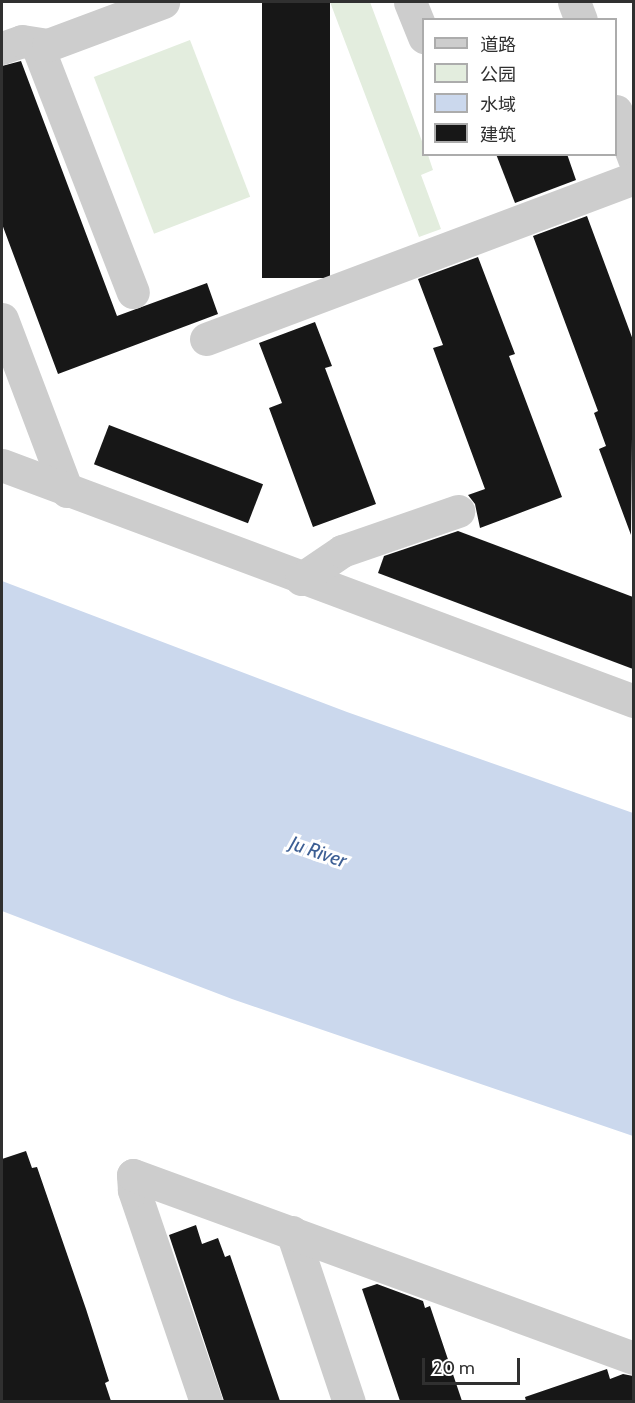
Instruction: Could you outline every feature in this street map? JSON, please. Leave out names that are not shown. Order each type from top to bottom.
[{"type":"street","points":[[2,48],[22,40],[37,45],[48,45],[163,2]]},
{"type":"street","points":[[410,2],[422,34]]},
{"type":"street","points":[[574,2],[580,18]]},
{"type":"street","points":[[37,45],[133,292]]},
{"type":"street","points":[[617,116],[633,159]]},
{"type":"street","points":[[206,339],[633,178]]},
{"type":"street","points":[[2,319],[67,491]]},
{"type":"street","points":[[2,465],[301,579],[633,701]]},
{"type":"street","points":[[301,579],[342,551],[458,511]]},
{"type":"street","points":[[206,1401],[134,1190],[133,1174],[633,1358]]},
{"type":"street","points":[[291,1232],[349,1401]]},
{"type":"green space","points":[[330,2],[370,2],[422,141],[422,156],[428,156],[433,170],[421,175],[441,229],[419,237]]},
{"type":"green space","points":[[190,40],[250,197],[154,234],[94,77]]},
{"type":"water","name":"Ju River","points":[[2,581],[347,712],[633,813],[633,1136],[232,999],[2,911]]},
{"type":"building","points":[[262,2],[330,2],[330,278],[262,278]]},
{"type":"building","points":[[21,61],[117,316],[207,283],[218,314],[58,374],[2,224],[2,66]]},
{"type":"building","points":[[497,156],[568,156],[576,180],[515,203]]},
{"type":"building","points":[[587,216],[633,340],[631,535],[599,449],[606,446],[594,413],[598,411],[533,236]]},
{"type":"building","points":[[478,257],[515,354],[509,356],[562,497],[480,528],[475,504],[468,495],[485,489],[433,348],[443,345],[418,279]]},
{"type":"building","points":[[315,322],[332,366],[325,368],[376,504],[313,527],[269,408],[282,403],[259,343]]},
{"type":"building","points":[[109,425],[263,484],[248,523],[94,464]]},
{"type":"building","points":[[458,531],[633,597],[633,669],[378,573],[384,556]]},
{"type":"building","points":[[26,1151],[32,1168],[37,1167],[86,1309],[109,1381],[105,1383],[111,1401],[2,1401],[2,1159]]},
{"type":"building","points":[[196,1225],[202,1244],[218,1238],[225,1257],[230,1255],[280,1401],[224,1401],[169,1235]]},
{"type":"building","points":[[377,1284],[423,1301],[425,1308],[430,1306],[462,1401],[400,1401],[362,1289]]},
{"type":"building","points":[[607,1369],[610,1379],[623,1374],[633,1376],[633,1401],[526,1401],[525,1397]]}]
